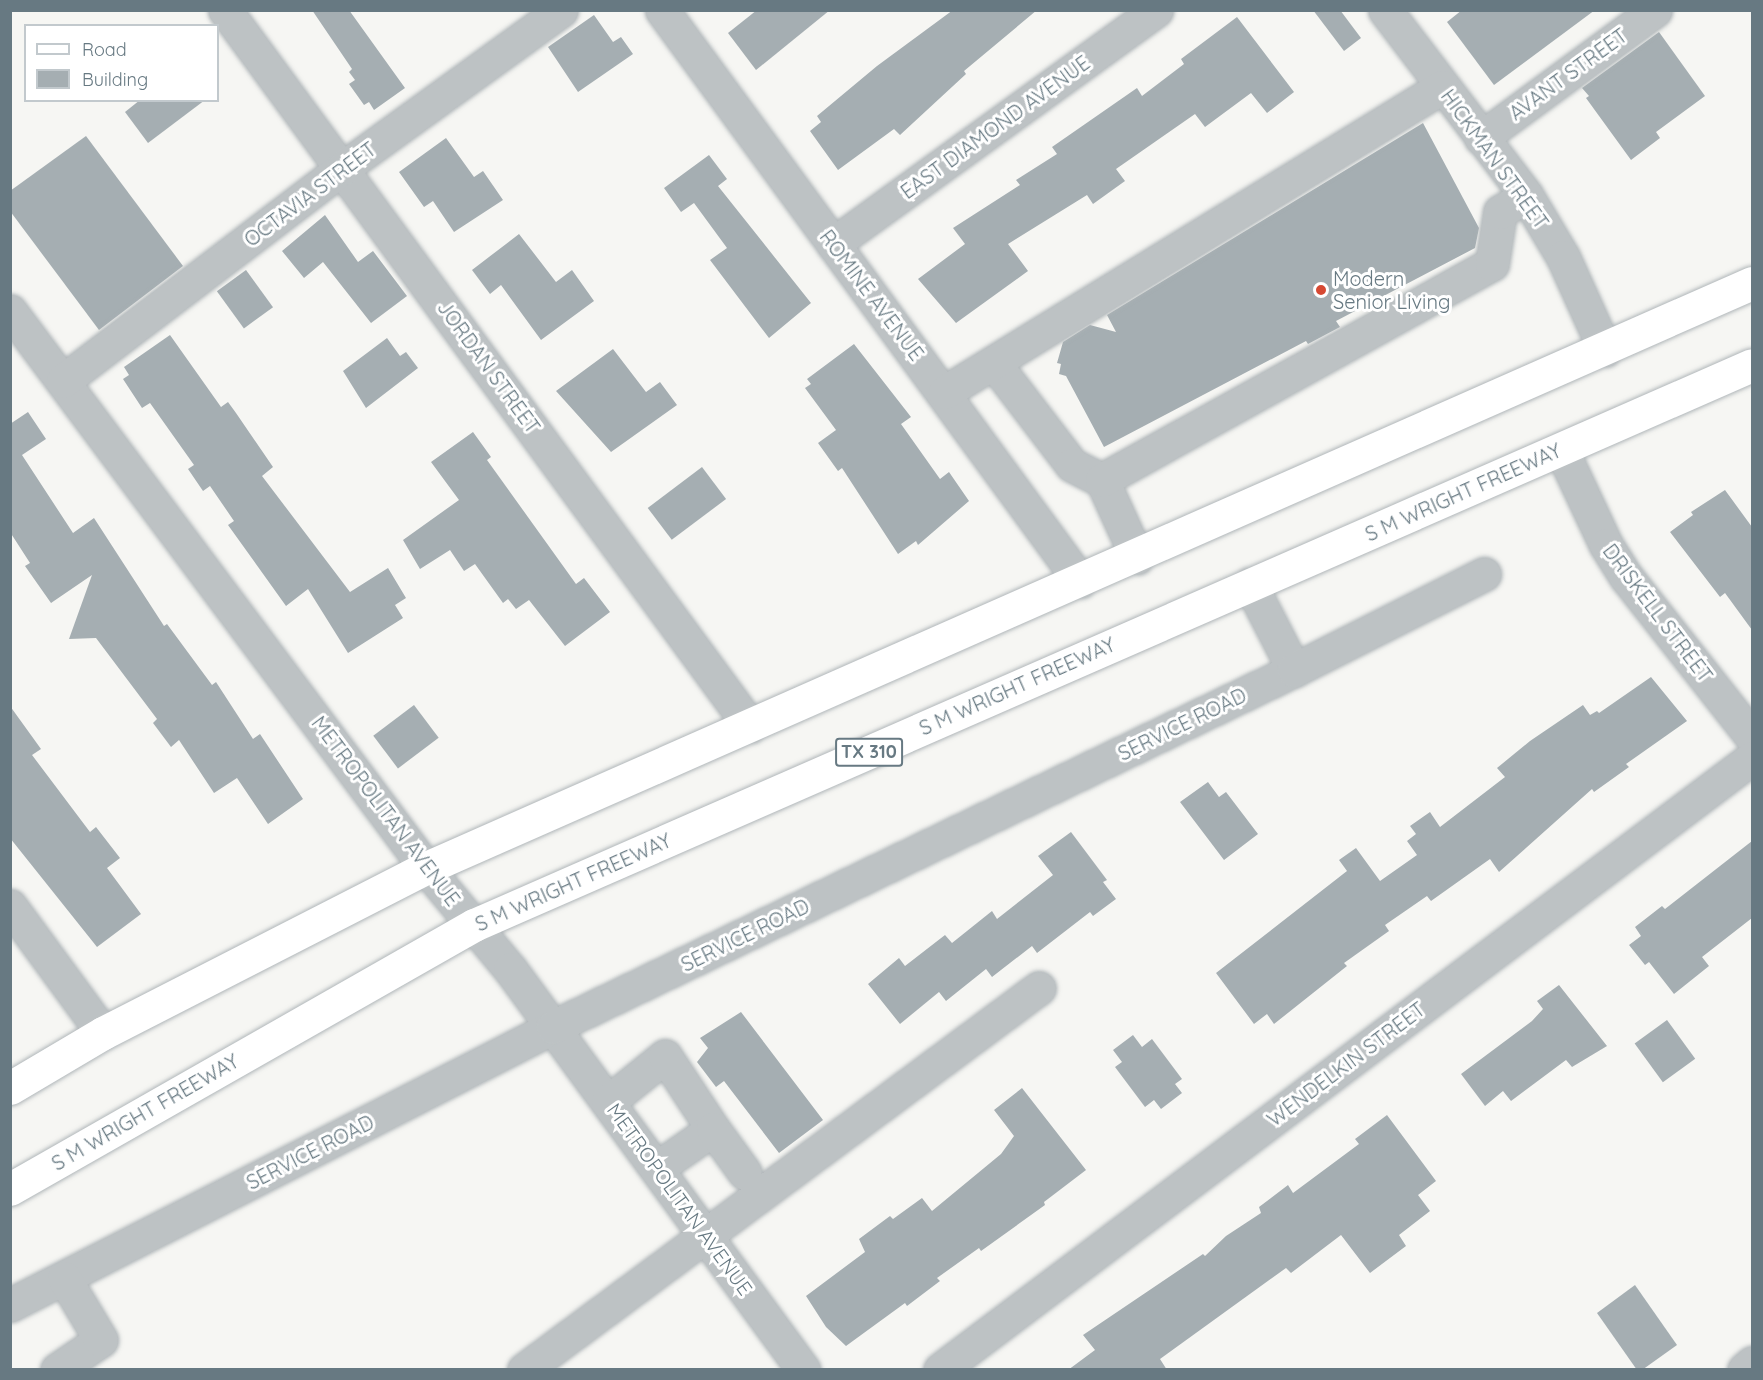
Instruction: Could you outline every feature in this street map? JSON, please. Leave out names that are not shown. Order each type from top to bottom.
[{"type":"main road","points":[[10,1088],[103,1033],[426,868],[1605,350],[1752,283]]},
{"type":"main road","name":"S M WRIGHT FREEWAY","points":[[10,1189],[474,925],[1752,364]]},
{"type":"street","name":"JORDAN STREET","points":[[225,10],[750,726]]},
{"type":"street","name":"OCTAVIA STREET","points":[[63,381],[343,168],[561,10]]},
{"type":"street","name":"EAST DIAMOND AVENUE","points":[[834,244],[1156,10]]},
{"type":"street","name":"HICKMAN STREET","points":[[1385,10],[1526,195],[1563,256],[1605,350]]},
{"type":"street","name":"AVANT STREET","points":[[1481,138],[1655,10]]},
{"type":"street","name":"ROMINE AVENUE","points":[[674,14],[834,244],[945,392],[1080,581]]},
{"type":"street","points":[[945,392],[1442,87]]},
{"type":"street","points":[[1102,480],[1492,264],[1500,212],[1526,195]]},
{"type":"street","name":"METROPOLITAN AVENUE","points":[[10,311],[426,868],[474,925],[553,1027],[804,1370]]},
{"type":"street","points":[[994,363],[1072,465],[1102,480],[1137,556]]},
{"type":"street","name":"DRISKELL STREET","points":[[1561,449],[1600,535],[1627,578],[1752,737]]},
{"type":"street","name":"SERVICE ROAD","points":[[10,1305],[553,1027],[1294,670],[1484,574]]},
{"type":"street","points":[[1250,584],[1294,670]]},
{"type":"street","name":"WENDELKIN STREET","points":[[940,1370],[1752,758]]},
{"type":"street","points":[[10,906],[103,1033]]},
{"type":"street","points":[[524,1370],[1039,988]]},
{"type":"street","points":[[608,1102],[665,1056],[745,1173]]},
{"type":"street","points":[[657,1168],[713,1129]]},
{"type":"street","points":[[57,1370],[101,1340],[64,1278]]},
{"type":"street","points":[[1744,1370],[1752,1364]]},
{"type":"building","points":[[312,10],[349,10],[405,88],[374,110],[369,102],[364,105],[349,84],[355,80],[349,72],[352,69]]},
{"type":"building","points":[[757,10],[830,10],[756,70],[728,33]]},
{"type":"building","points":[[953,10],[1037,10],[964,71],[966,74],[900,135],[894,129],[838,170],[810,131],[821,122],[817,116],[877,66]]},
{"type":"building","points":[[1313,10],[1340,10],[1361,38],[1344,51]]},
{"type":"building","points":[[1462,10],[1595,10],[1494,85],[1447,22]]},
{"type":"building","points":[[594,15],[613,42],[621,37],[633,54],[578,92],[548,47]]},
{"type":"building","points":[[1237,17],[1294,92],[1267,113],[1251,93],[1205,127],[1195,114],[1116,169],[1125,181],[1093,204],[1087,195],[1008,244],[1028,271],[956,323],[918,279],[965,244],[953,228],[1020,185],[1016,180],[1057,154],[1052,147],[1137,88],[1142,96],[1184,64],[1181,59]]},
{"type":"building","points":[[1659,32],[1705,96],[1656,132],[1660,138],[1631,160],[1586,98],[1589,96],[1582,88]]},
{"type":"building","points":[[138,102],[202,102],[148,143],[125,112]]},
{"type":"building","name":"Modern Senior Living","points":[[1423,123],[1479,228],[1475,248],[1336,321],[1340,327],[1308,344],[1306,341],[1104,447],[1066,376],[1059,374],[1061,364],[1057,363],[1063,342],[1090,325],[1116,332],[1107,315]]},
{"type":"building","points":[[86,136],[183,266],[99,330],[10,211],[10,191]]},
{"type":"building","points":[[446,138],[474,177],[483,171],[503,200],[454,232],[433,201],[424,207],[399,172]]},
{"type":"building","points":[[709,155],[727,179],[718,186],[811,303],[769,338],[710,260],[727,248],[694,203],[681,212],[664,188]]},
{"type":"building","points":[[325,215],[358,262],[373,251],[407,296],[371,323],[323,262],[304,278],[282,251]]},
{"type":"building","points":[[519,234],[556,282],[572,270],[594,301],[541,340],[501,285],[490,294],[472,270]]},
{"type":"building","points":[[246,270],[273,307],[244,328],[217,291]]},
{"type":"building","points":[[170,335],[221,407],[228,402],[236,413],[273,467],[262,476],[350,592],[388,568],[406,598],[395,605],[403,618],[348,653],[308,589],[286,606],[228,525],[234,521],[210,486],[203,491],[188,469],[194,465],[150,403],[142,408],[123,379],[129,375],[124,367]]},
{"type":"building","points":[[387,338],[400,356],[406,352],[418,368],[366,408],[343,371]]},
{"type":"building","points":[[854,344],[911,417],[901,424],[940,479],[949,472],[969,501],[918,545],[916,541],[898,554],[842,468],[838,471],[818,443],[836,430],[805,388],[811,384],[807,379]]},
{"type":"building","points":[[613,349],[646,392],[660,382],[677,405],[611,452],[556,391]]},
{"type":"building","points":[[28,412],[46,439],[22,455],[73,533],[94,518],[164,626],[167,624],[212,685],[216,682],[253,739],[260,734],[303,799],[268,824],[237,778],[214,793],[179,740],[171,747],[153,723],[157,719],[96,638],[69,639],[92,575],[51,603],[25,566],[30,563],[10,532],[10,424]]},
{"type":"building","points":[[473,432],[491,457],[487,460],[576,584],[584,578],[610,612],[565,646],[529,600],[516,609],[508,599],[503,603],[475,564],[464,571],[450,550],[420,569],[403,540],[459,500],[431,462]]},
{"type":"building","points":[[702,467],[726,499],[672,540],[648,508]]},
{"type":"building","points":[[1725,490],[1752,527],[1752,630],[1725,593],[1720,597],[1670,532],[1693,515],[1691,512]]},
{"type":"building","points":[[1651,677],[1687,721],[1626,764],[1629,767],[1594,792],[1592,789],[1499,872],[1490,859],[1431,901],[1427,896],[1385,925],[1389,931],[1344,963],[1347,966],[1274,1024],[1267,1014],[1254,1024],[1216,973],[1347,871],[1339,860],[1356,848],[1380,881],[1417,855],[1407,841],[1416,834],[1410,826],[1430,812],[1440,827],[1505,777],[1497,768],[1530,741],[1583,705],[1590,715],[1597,711],[1599,713]]},
{"type":"building","points":[[414,705],[439,738],[398,768],[373,736]]},
{"type":"building","points":[[10,706],[41,749],[32,755],[90,832],[96,827],[120,858],[107,868],[141,914],[97,947],[10,838]]},
{"type":"building","points":[[1208,782],[1219,797],[1226,792],[1258,834],[1224,860],[1180,802]]},
{"type":"building","points":[[1071,832],[1107,880],[1103,882],[1116,899],[1093,916],[1090,912],[1037,953],[1032,946],[992,977],[986,969],[946,1001],[939,992],[900,1024],[868,984],[899,958],[905,966],[945,935],[952,943],[992,911],[997,919],[1053,875],[1038,856]]},
{"type":"building","points":[[1752,841],[1752,918],[1702,957],[1709,966],[1674,994],[1649,962],[1645,965],[1629,945],[1641,936],[1635,927],[1662,906],[1665,909]]},
{"type":"building","points":[[1559,985],[1607,1046],[1572,1067],[1566,1060],[1511,1101],[1503,1091],[1485,1106],[1461,1074],[1532,1021],[1543,1009],[1537,1001]]},
{"type":"building","points":[[741,1012],[823,1120],[779,1153],[724,1081],[716,1087],[697,1062],[708,1048],[700,1038]]},
{"type":"building","points":[[1667,1020],[1695,1059],[1663,1082],[1635,1044]]},
{"type":"building","points":[[1133,1035],[1142,1047],[1152,1039],[1182,1079],[1175,1084],[1182,1093],[1161,1109],[1154,1100],[1145,1107],[1115,1067],[1122,1062],[1113,1050]]},
{"type":"building","points":[[1022,1088],[1086,1170],[1044,1202],[1045,1205],[981,1251],[979,1248],[937,1278],[940,1281],[907,1306],[905,1303],[846,1346],[826,1327],[806,1296],[865,1252],[859,1239],[890,1216],[893,1219],[922,1198],[932,1211],[1001,1154],[1014,1136],[994,1110]]},
{"type":"building","points":[[1387,1115],[1436,1181],[1418,1195],[1430,1211],[1399,1235],[1406,1246],[1370,1273],[1341,1235],[1291,1273],[1286,1268],[1160,1359],[1167,1370],[1068,1370],[1095,1350],[1083,1335],[1203,1254],[1205,1256],[1226,1236],[1261,1213],[1259,1207],[1288,1185],[1293,1193],[1359,1144],[1355,1139]]},
{"type":"building","points":[[1635,1285],[1677,1345],[1642,1370],[1637,1370],[1597,1313]]},
{"type":"place","name":"Modern Senior Living","points":[[1321,290]]}]
